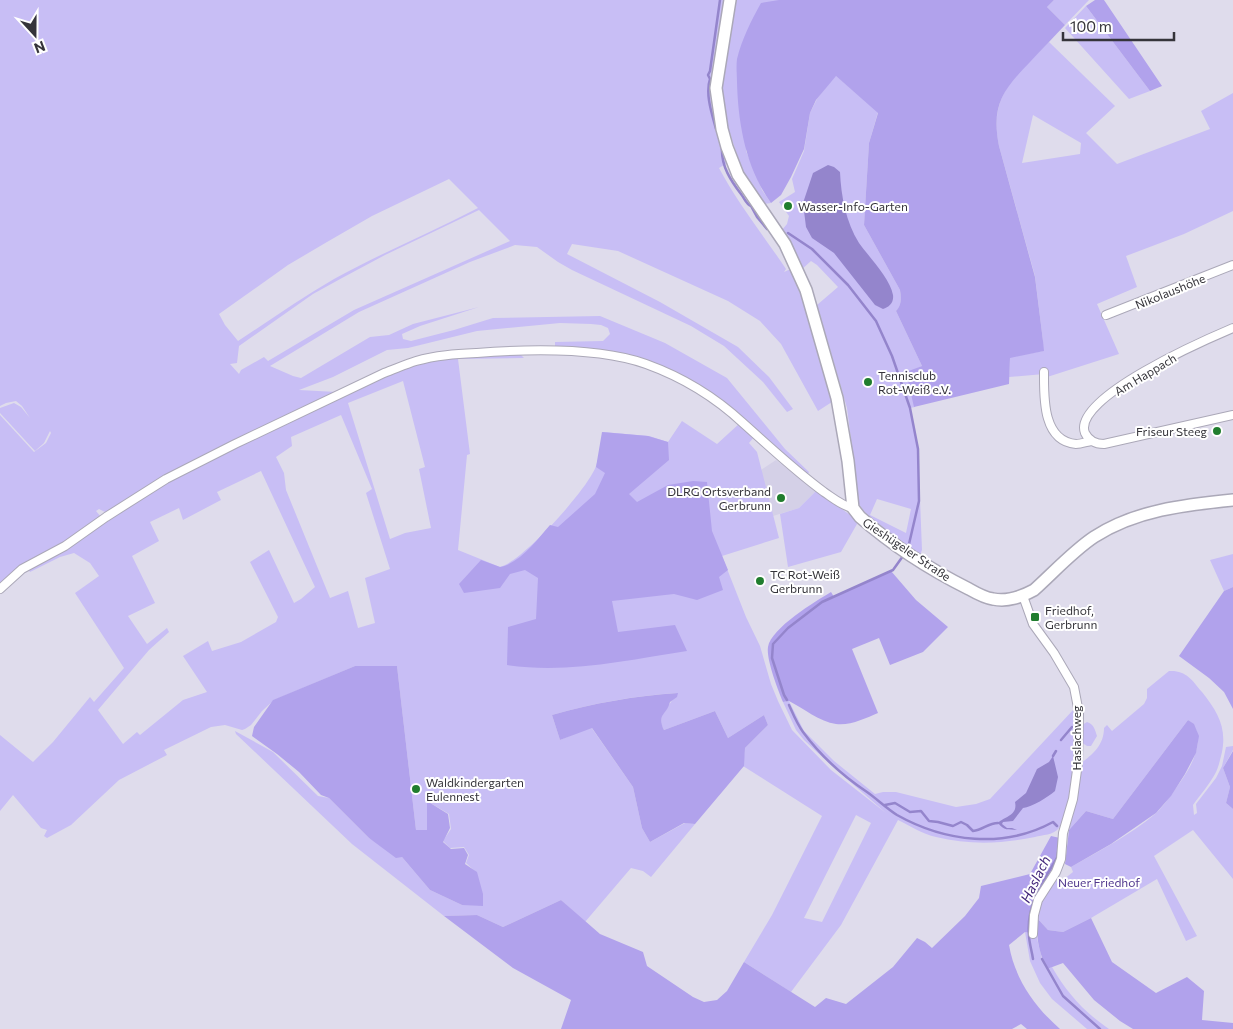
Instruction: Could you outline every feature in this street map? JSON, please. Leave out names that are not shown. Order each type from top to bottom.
[{"type":"street","points":[[730,0],[716,88],[722,129],[738,175],[784,244],[808,296],[837,398],[857,513]]},
{"type":"street","name":"Nikolaushöhe","points":[[1106,316],[1233,264]]},
{"type":"street","name":"Am Happach","points":[[1091,441],[1084,431],[1086,418],[1113,391],[1164,360],[1233,328]]},
{"type":"street","points":[[0,589],[22,569],[75,540],[130,502],[183,470],[384,373],[417,361],[448,355],[502,351],[583,352],[646,364],[704,392],[724,406],[774,453],[837,501],[857,513]]},
{"type":"street","points":[[1044,372],[1045,405],[1051,428],[1067,442],[1077,444],[1091,441],[1104,444],[1233,415]]},
{"type":"street","name":"Gieshügeler Straße","points":[[857,513],[905,550],[942,575],[980,595],[993,599],[1008,600],[1023,596],[1034,590],[1093,538],[1115,525],[1138,516],[1180,506],[1233,500]]},
{"type":"street","name":"Haslachweg","points":[[1023,596],[1033,624],[1065,670],[1074,687],[1079,713],[1078,763],[1073,799],[1063,833],[1061,858],[1056,872],[1038,900],[1034,915],[1033,934]]},
{"type":"shaded area","points":[[779,0],[1054,0],[1047,7],[1065,25],[1013,81],[1001,99],[998,109],[997,132],[999,146],[1035,277],[1044,351],[1010,358],[1009,384],[914,407],[906,372],[922,366],[896,311],[900,304],[900,290],[864,225],[869,143],[878,113],[836,76],[816,100],[810,113],[804,149],[781,195],[771,203],[762,189],[755,175],[742,130],[739,114],[737,59],[750,23],[761,3]]},
{"type":"shaded area","points":[[1095,0],[1104,0],[1162,86],[1150,91],[1086,6]]},
{"type":"shaded area","points":[[828,165],[840,172],[845,209],[854,235],[884,275],[891,288],[893,300],[891,304],[883,309],[875,305],[834,253],[812,238],[806,227],[803,203],[813,173]]},
{"type":"shaded area","points":[[602,432],[648,436],[668,442],[669,460],[629,494],[637,502],[668,485],[693,481],[707,482],[712,531],[728,570],[719,577],[723,590],[697,600],[674,594],[612,601],[618,632],[675,625],[687,651],[575,667],[552,668],[507,665],[508,627],[536,619],[538,578],[525,570],[510,574],[500,588],[464,593],[459,584],[481,560],[500,567],[514,561],[534,544],[550,525],[558,527],[595,494],[605,473],[596,467]]},
{"type":"shaded area","points":[[776,460],[816,491],[799,508],[773,516],[761,470]]},
{"type":"shaded area","points":[[891,571],[916,600],[948,627],[923,652],[890,665],[879,638],[852,649],[878,713],[852,723],[836,724],[818,718],[789,701],[783,702],[773,674],[768,652],[771,640],[777,632],[795,616],[831,592],[834,597]]},
{"type":"shaded area","points":[[1233,587],[1233,709],[1224,692],[1209,678],[1179,656],[1224,591]]},
{"type":"shaded area","points":[[355,666],[397,666],[416,830],[427,830],[427,801],[448,814],[450,828],[443,842],[451,849],[464,848],[468,855],[465,864],[477,872],[483,894],[483,906],[462,905],[430,890],[402,857],[396,858],[369,838],[329,798],[321,795],[299,772],[252,736],[254,727],[273,700]]},
{"type":"shaded area","points":[[678,693],[677,697],[670,702],[662,718],[664,730],[715,711],[728,738],[764,715],[768,725],[745,748],[744,766],[695,824],[684,823],[650,842],[642,828],[633,787],[592,728],[560,740],[552,715],[614,701]]},
{"type":"shaded area","points":[[1188,720],[1194,724],[1199,736],[1196,753],[1171,796],[1156,813],[1111,844],[1071,867],[1065,864],[1069,830],[1086,811],[1113,819]]},
{"type":"shaded area","points":[[1233,751],[1233,809],[1226,803],[1230,787],[1223,768]]},
{"type":"shaded area","points":[[1053,756],[1058,777],[1055,791],[1031,806],[1023,808],[1013,821],[1003,822],[1002,824],[1007,828],[1017,830],[1006,829],[1002,827],[998,823],[1013,813],[1015,802],[1026,793],[1037,769],[1049,762]]},
{"type":"shaded area","points":[[1051,836],[1060,838],[1056,867],[1041,890],[1031,933],[1025,932],[1009,945],[1016,969],[1027,991],[1042,1011],[1060,1029],[1027,1029],[1021,1024],[1012,1029],[561,1029],[571,1000],[513,968],[444,916],[477,915],[503,927],[561,900],[600,934],[643,952],[647,966],[693,997],[704,1002],[717,1000],[727,991],[744,962],[815,1007],[826,998],[846,1004],[893,967],[917,938],[932,948],[965,916],[979,898],[981,886],[1030,874]]},
{"type":"shaded area","points":[[1037,918],[1048,930],[1063,932],[1091,918],[1112,962],[1156,993],[1187,977],[1204,991],[1202,1020],[1233,1023],[1233,1029],[1133,1029],[1094,1000],[1063,963],[1047,969],[1039,945]]},
{"type":"green space","points":[[0,0],[725,0],[714,71],[729,162],[719,168],[743,207],[786,269],[784,272],[793,268],[835,400],[818,411],[781,344],[760,321],[728,301],[618,251],[572,244],[567,254],[660,302],[738,347],[769,377],[793,409],[787,412],[763,382],[724,346],[691,326],[572,270],[537,247],[515,245],[470,262],[359,312],[270,366],[301,378],[370,337],[389,335],[413,324],[479,307],[420,326],[402,334],[403,339],[411,341],[493,318],[600,316],[665,343],[727,378],[785,449],[809,472],[807,475],[788,461],[742,417],[652,364],[555,349],[555,342],[603,341],[610,334],[608,328],[601,325],[560,323],[477,331],[408,348],[387,350],[333,377],[299,390],[337,392],[124,500],[110,512],[107,513],[99,509],[96,511],[101,517],[53,550],[31,560],[0,587],[0,415],[34,452],[46,443],[51,433],[50,431],[44,443],[35,451],[0,413],[0,408],[14,403],[21,407],[30,418],[22,406],[16,401],[0,406]],"holes":[[[449,179],[478,208],[334,279],[238,341],[225,325],[219,314],[288,265],[372,216]],[[479,210],[510,241],[354,310],[268,361],[264,357],[241,370],[239,374],[230,364],[237,363],[239,346],[313,294],[385,255]]]},
{"type":"green space","points":[[735,0],[779,0],[746,151],[762,190],[771,203],[764,204],[741,166],[729,131],[722,96],[722,83]]},
{"type":"green space","points":[[1054,0],[1089,0],[1065,25],[1047,7]]},
{"type":"green space","points":[[1086,6],[1150,91],[1129,99],[1065,28]]},
{"type":"green space","points":[[1049,42],[1115,106],[1086,133],[1117,164],[1210,129],[1201,111],[1233,93],[1233,211],[1184,234],[1126,256],[1137,287],[1097,304],[1119,354],[1044,378],[1044,374],[1009,377],[1010,357],[1043,351],[1043,341],[1035,276],[999,146],[998,113],[1001,99],[1007,87]],"holes":[[[1033,115],[1081,143],[1080,154],[1022,163]]]},
{"type":"green space","points":[[835,75],[878,112],[869,143],[864,225],[900,290],[901,299],[896,311],[922,366],[907,373],[915,407],[910,408],[918,449],[922,550],[920,555],[878,525],[859,504],[847,408],[817,305],[838,287],[811,261],[801,270],[782,230],[787,224],[789,216],[779,202],[795,192],[792,179],[804,151],[810,113],[817,99]],"holes":[[[877,499],[911,509],[906,533],[870,515]]]},
{"type":"green space","points":[[474,354],[521,355],[524,358],[458,359],[470,454],[467,455],[458,550],[500,567],[510,562],[538,539],[581,490],[596,466],[603,432],[649,436],[668,442],[682,421],[717,444],[740,423],[754,437],[749,443],[757,452],[779,538],[722,556],[746,617],[760,646],[771,684],[792,730],[831,770],[886,813],[804,740],[796,730],[783,702],[789,701],[804,731],[834,761],[875,794],[896,792],[956,807],[976,804],[990,799],[1074,709],[1076,735],[1072,788],[1069,804],[1059,828],[1051,833],[1023,839],[973,842],[948,840],[931,836],[898,820],[841,925],[791,992],[744,962],[772,915],[822,816],[743,766],[745,748],[768,725],[764,715],[728,738],[715,711],[664,730],[660,722],[661,717],[677,693],[614,701],[552,715],[560,740],[591,727],[633,787],[642,828],[650,842],[685,823],[695,824],[651,877],[643,871],[631,868],[585,922],[561,900],[503,927],[477,915],[444,916],[352,844],[236,734],[235,731],[273,752],[318,796],[329,798],[369,838],[402,857],[430,890],[462,905],[477,873],[466,863],[469,855],[464,847],[450,848],[443,841],[451,829],[449,814],[427,801],[427,830],[416,830],[397,666],[355,666],[274,700],[245,729],[242,730],[225,725],[211,727],[164,750],[167,755],[119,780],[71,825],[47,838],[44,836],[47,830],[41,828],[13,795],[0,811],[0,735],[33,762],[53,742],[90,697],[94,702],[124,668],[75,593],[99,576],[90,563],[74,553],[60,557],[30,572],[28,569],[166,482],[299,416],[419,361]],"holes":[[[403,381],[425,467],[419,469],[431,528],[405,533],[390,539],[348,403]],[[341,415],[372,489],[366,493],[390,569],[365,578],[375,623],[358,628],[348,591],[330,598],[286,490],[284,473],[276,457],[292,446],[291,437]],[[261,471],[315,587],[294,603],[269,550],[250,562],[278,617],[276,622],[241,642],[212,651],[208,641],[183,656],[207,692],[183,700],[140,735],[137,732],[123,744],[98,710],[149,650],[169,632],[167,628],[147,644],[128,616],[155,603],[132,556],[159,541],[150,522],[179,508],[183,520],[221,500],[217,492]],[[856,815],[871,823],[822,922],[804,918]]]},
{"type":"green space","points":[[816,491],[856,519],[857,524],[841,552],[788,567],[780,514],[799,508]]},
{"type":"green space","points":[[1233,554],[1233,587],[1224,591],[1210,560]]},
{"type":"green space","name":"Neuer Friedhof","points":[[1169,671],[1180,672],[1192,680],[1212,706],[1222,727],[1223,743],[1218,766],[1213,778],[1193,805],[1194,815],[1197,813],[1196,804],[1216,778],[1222,766],[1226,747],[1233,746],[1233,750],[1223,768],[1230,787],[1226,803],[1233,809],[1233,879],[1193,830],[1154,856],[1197,936],[1186,941],[1157,879],[1091,918],[1063,932],[1048,930],[1037,918],[1041,902],[1055,879],[1059,883],[1073,872],[1071,867],[1125,836],[1155,814],[1169,798],[1191,765],[1198,743],[1198,735],[1194,726],[1188,720],[1113,819],[1086,811],[1069,830],[1080,764],[1100,744],[1104,728],[1107,725],[1112,731],[1144,704],[1147,698],[1147,689]]},
{"type":"green space","points":[[1087,722],[1093,726],[1097,736],[1091,746],[1081,742],[1082,725]]},
{"type":"green space","points":[[1025,932],[1036,934],[1042,959],[1047,969],[1052,967],[1077,1001],[1109,1029],[1087,1029],[1052,999],[1040,983],[1030,961]]},
{"type":"waterway","points":[[716,129],[708,91],[710,79],[708,75],[720,0]]},
{"type":"waterway","points":[[722,148],[723,161],[730,178],[767,229]]},
{"type":"waterway","points":[[788,233],[812,249],[848,285],[876,321],[892,356],[910,408],[918,449],[919,501],[909,544]]},
{"type":"waterway","points":[[787,700],[772,658],[773,644],[788,628],[822,602],[893,570],[903,556]]},
{"type":"waterway","points":[[789,705],[803,732],[832,765],[897,815],[915,824],[935,831],[975,839],[1015,836],[1034,831],[1053,822],[1057,826]]},
{"type":"waterway","points":[[1061,740],[1072,727]]},
{"type":"waterway","points":[[1053,756],[1056,751]]},
{"type":"waterway","points":[[885,805],[895,803],[910,812],[921,811],[929,821],[953,826],[961,822],[973,831],[998,823]]},
{"type":"waterway","name":"Haslach","points":[[1033,959],[1029,938],[1030,914],[1037,894],[1057,858],[1058,852]]},
{"type":"waterway","name":"Haslach","points":[[1042,959],[1063,996],[1100,1029]]},
{"type":"place","name":"Wasser-Info-Garten","points":[[788,206]]},
{"type":"place","name":"Tennisclub Rot-Weiß e.V.","points":[[868,382]]},
{"type":"place","name":"Friseur Steeg","points":[[1217,431]]},
{"type":"place","name":"DLRG Ortsverband Gerbrunn","points":[[781,498]]},
{"type":"place","name":"TC Rot-Weiß Gerbrunn","points":[[760,581]]},
{"type":"place","name":"Friedhof, Gerbrunn","points":[[1035,617]]},
{"type":"place","name":"Waldkindergarten Eulennest","points":[[416,789]]}]
